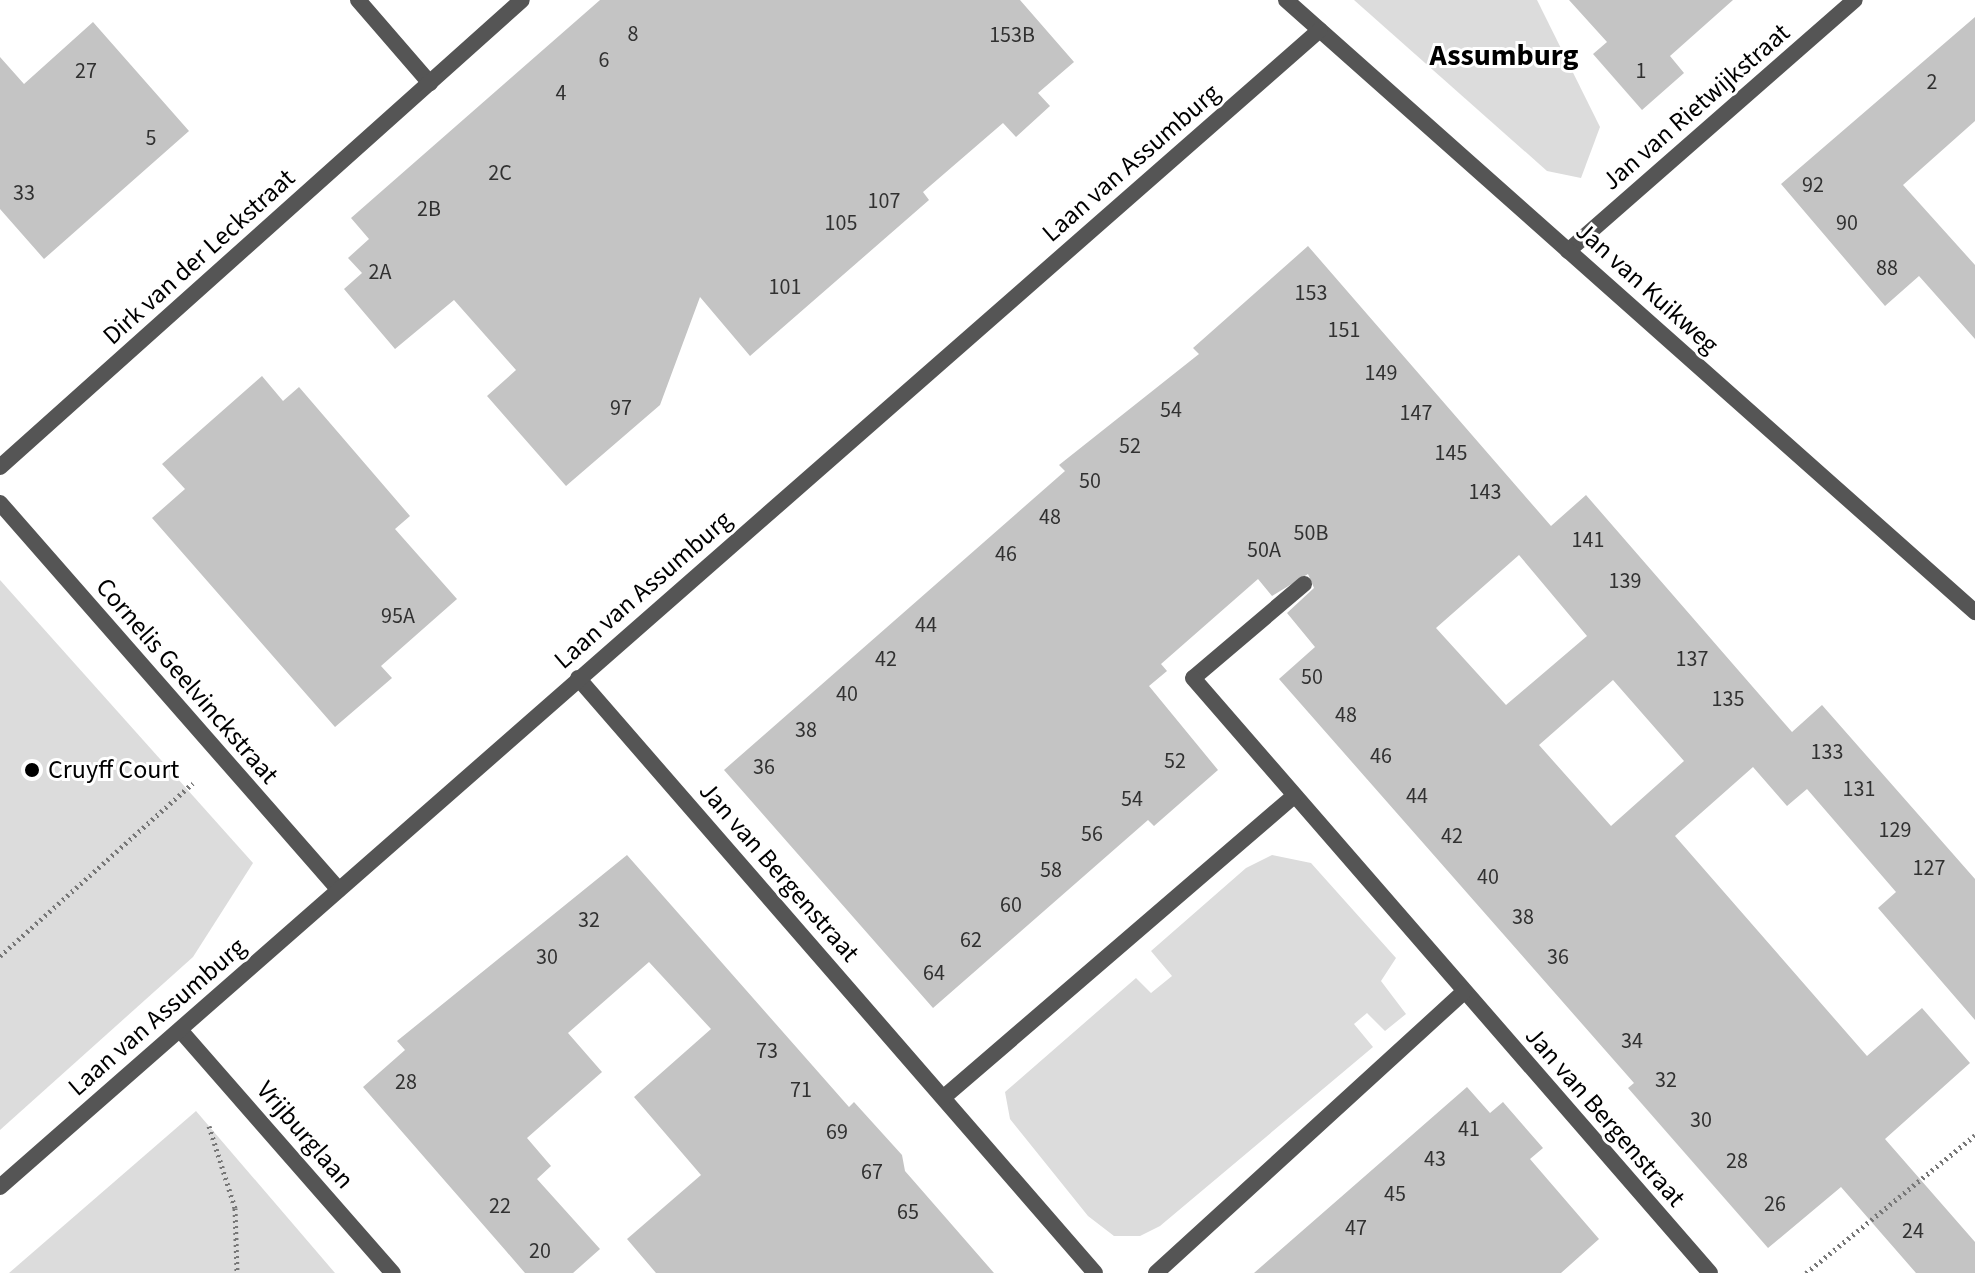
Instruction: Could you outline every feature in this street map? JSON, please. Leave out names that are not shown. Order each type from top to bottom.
[{"type":"street","points":[[358,0],[430,83]]},
{"type":"street","name":"Dirk van der Leckstraat","points":[[0,467],[522,0]]},
{"type":"street","name":"Jan van Kuikweg","points":[[1286,0],[1975,612]]},
{"type":"street","name":"Jan van Rietwijkstraat","points":[[1568,251],[1855,0]]},
{"type":"street","name":"Laan van Assumburg","points":[[0,1187],[1320,30]]},
{"type":"street","name":"Cornelis Geelvinckstraat","points":[[0,503],[339,890]]},
{"type":"street","name":"Jan van Bergenstraat","points":[[1304,584],[1193,678],[1463,993],[1710,1273]]},
{"type":"street","name":"Jan van Bergenstraat","points":[[578,678],[1095,1273]]},
{"type":"street","points":[[944,1097],[1294,796]]},
{"type":"street","points":[[1156,1273],[1463,993]]},
{"type":"street","name":"Vrijburglaan","points":[[180,1030],[393,1273]]},
{"type":"path","points":[[0,956],[223,757]]},
{"type":"path","points":[[207,1119],[235,1208],[237,1273]]},
{"type":"path","points":[[1806,1273],[1975,1135]]},
{"type":"shaded area","points":[[1354,0],[1537,0],[1600,127],[1581,178],[1547,171]]},
{"type":"shaded area","points":[[0,580],[253,863],[193,957],[0,1130]]},
{"type":"shaded area","points":[[1272,855],[1311,863],[1396,958],[1381,981],[1406,1014],[1385,1031],[1367,1013],[1354,1024],[1373,1047],[1160,1226],[1140,1236],[1114,1236],[1088,1216],[1010,1119],[1005,1092],[1136,978],[1151,993],[1172,976],[1151,951],[1246,868]]},
{"type":"shaded area","points":[[196,1111],[335,1273],[9,1273]]},
{"type":"building","points":[[600,0],[1020,0],[1074,62],[1038,93],[1050,106],[1016,137],[1003,123],[923,192],[929,200],[750,356],[700,297],[660,405],[566,486],[487,396],[516,370],[454,300],[395,349],[344,289],[362,273],[348,258],[369,239],[351,218]]},
{"type":"building","points":[[1569,0],[1733,0],[1670,56],[1684,73],[1642,110],[1593,54],[1607,42]]},
{"type":"building","points":[[1975,17],[1975,121],[1903,185],[1975,265],[1975,339],[1919,276],[1885,306],[1781,184]]},
{"type":"building","points":[[93,22],[189,131],[44,259],[0,209],[0,57],[24,84]]},
{"type":"building","points":[[1308,246],[1551,526],[1586,495],[1792,732],[1822,705],[1975,879],[1975,1020],[1878,908],[1896,892],[1807,789],[1787,806],[1753,767],[1675,836],[1867,1056],[1922,1008],[1970,1063],[1885,1139],[1975,1242],[1975,1273],[1916,1273],[1841,1187],[1768,1248],[1628,1088],[1634,1083],[1279,679],[1315,647],[1287,613],[1314,588],[1308,574],[1272,596],[1258,579],[1161,664],[1167,671],[1149,686],[1218,770],[1154,826],[1148,820],[933,1008],[724,770],[1065,471],[1059,465],[1199,354],[1193,348]],"holes":[[[1519,555],[1587,636],[1506,705],[1436,628]],[[1613,680],[1684,761],[1611,826],[1539,745]]]},
{"type":"building","points":[[262,376],[283,401],[299,387],[410,516],[395,529],[457,599],[381,666],[392,678],[335,727],[152,518],[185,489],[162,464]]},
{"type":"building","points":[[627,855],[849,1107],[854,1102],[902,1155],[905,1171],[994,1273],[656,1273],[627,1239],[701,1175],[634,1097],[711,1029],[649,962],[568,1033],[602,1072],[527,1138],[551,1166],[537,1179],[600,1249],[573,1273],[525,1273],[363,1087],[405,1050],[397,1041]]},
{"type":"building","points":[[1467,1087],[1490,1113],[1503,1102],[1543,1148],[1530,1159],[1599,1239],[1561,1273],[1254,1273]]},
{"type":"place","name":"Cruyff Court","points":[[32,770]]},
{"type":"district","name":"Assumburg","points":[[1504,56]]}]
